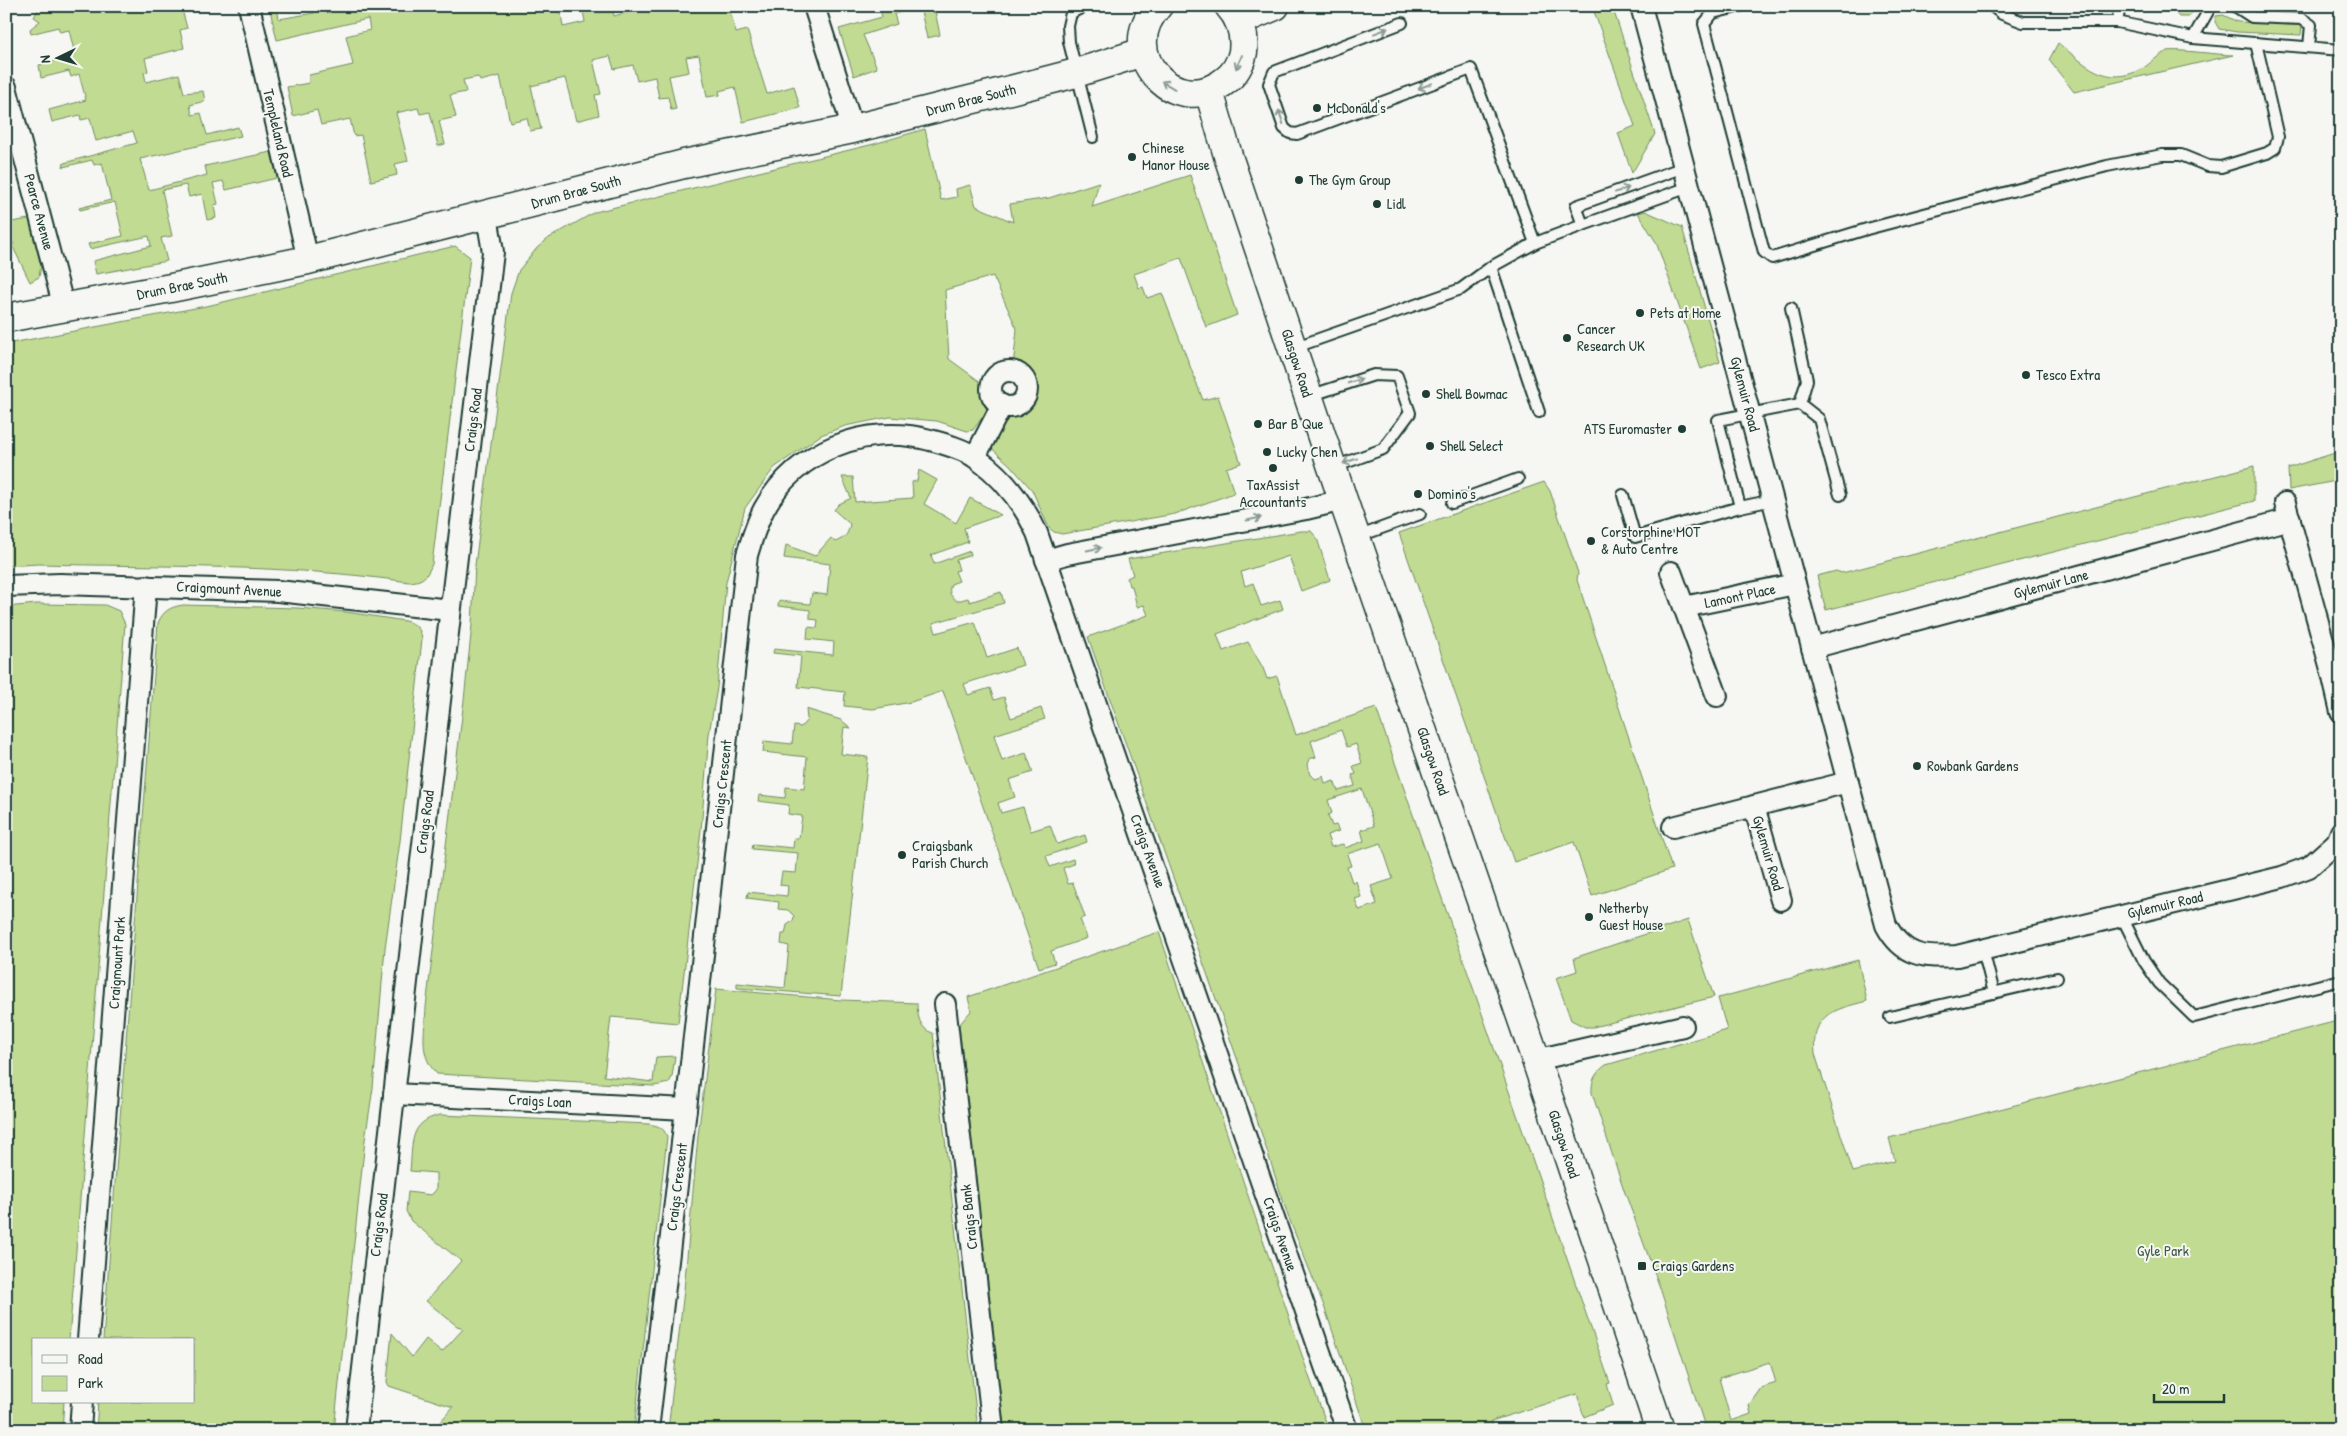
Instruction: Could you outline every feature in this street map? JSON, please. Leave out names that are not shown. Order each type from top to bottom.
[{"type":"main road","points":[[1158,6],[1145,25],[1142,38],[1143,52],[1153,74],[1172,88],[1196,93],[1209,91],[1229,78],[1242,57],[1243,33],[1234,14],[1275,6]]},
{"type":"main road","name":"Drum Brae South","points":[[6,318],[308,260],[487,216],[684,164],[853,129],[1076,74],[1143,52]]},
{"type":"main road","name":"Glasgow Road","points":[[1209,91],[1229,159],[1343,500],[1536,1060],[1660,1430]]},
{"type":"street","name":"Templeland Road","points":[[249,6],[308,260]]},
{"type":"street","points":[[814,6],[853,129]]},
{"type":"street","name":"Gylemuir Road","points":[[1641,6],[1886,925],[1894,940],[1912,953],[1933,957],[1957,956],[2121,915],[2282,878],[2309,867],[2339,839]]},
{"type":"street","name":"Pearce Avenue","points":[[6,87],[64,308]]},
{"type":"street","name":"Craigs Road","points":[[356,1430],[493,252],[487,216]]},
{"type":"street","points":[[975,457],[1002,405]]},
{"type":"street","name":"Craigs Crescent","points":[[648,1430],[686,1109],[747,555],[755,529],[765,508],[788,477],[814,457],[840,444],[870,436],[900,435],[936,442],[975,457],[1006,485],[1019,501],[1038,533],[1046,560]]},
{"type":"street","points":[[1046,560],[1067,554],[1306,510],[1343,500]]},
{"type":"street","name":"Gylemuir Lane","points":[[1812,648],[2287,511],[2336,667]]},
{"type":"street","name":"Craigs Avenue","points":[[1046,560],[1175,927],[1347,1430]]},
{"type":"street","name":"Lamont Place","points":[[1671,572],[1717,696]]},
{"type":"street","name":"Craigmount Avenue","points":[[6,586],[60,584],[278,591],[450,610]]},
{"type":"street","name":"Lamont Place","points":[[1684,608],[1795,584]]},
{"type":"street","name":"Craigmount Park","points":[[88,1338],[146,586]]},
{"type":"street","points":[[2336,667],[2341,712]]},
{"type":"street","name":"Gylemuir Road","points":[[1673,827],[1848,782]]},
{"type":"street","name":"Gylemuir Road","points":[[1754,806],[1782,900]]},
{"type":"street","name":"Craigs Bank","points":[[945,1004],[993,1430]]},
{"type":"street","points":[[1536,1060],[1683,1026]]},
{"type":"street","name":"Craigs Loan","points":[[394,1094],[686,1109]]},
{"type":"street","points":[[80,1430],[82,1404]]},
{"type":"lane","points":[[1085,6],[1072,13],[1068,26],[1069,42],[1076,74],[1093,137]]},
{"type":"lane","points":[[1741,6],[1713,13],[1704,24],[1764,252],[1772,258],[1868,229],[2107,166],[2162,155],[2181,155],[2208,166],[2220,167],[2267,154],[2276,148],[2278,137],[2256,43]]},
{"type":"lane","points":[[1992,6],[2002,14],[2023,22],[2117,22],[2193,38],[2341,50]]},
{"type":"lane","points":[[2117,22],[2120,6]]},
{"type":"lane","points":[[2201,6],[2203,20]]},
{"type":"lane","points":[[2193,38],[2211,6]]},
{"type":"lane","points":[[2235,6],[2252,16],[2308,21],[2311,25],[2309,47]]},
{"type":"lane","points":[[1402,23],[1274,72],[1269,84],[1284,128],[1290,133],[1297,134],[1470,69],[1535,243]]},
{"type":"lane","points":[[1583,225],[1576,206],[1684,167]]},
{"type":"lane","points":[[1292,348],[1461,289],[1491,267],[1535,243],[1689,187]]},
{"type":"lane","points":[[1491,267],[1539,412]]},
{"type":"lane","points":[[1791,308],[1807,380],[1800,404]]},
{"type":"lane","points":[[1308,396],[1374,375],[1397,376],[1410,413],[1383,449],[1332,467]]},
{"type":"lane","points":[[1740,507],[1718,420],[1800,404],[1819,419],[1840,495]]},
{"type":"lane","points":[[1452,503],[1518,479]]},
{"type":"lane","points":[[1624,495],[1635,537],[1740,507],[1773,500]]},
{"type":"lane","points":[[1356,538],[1420,514]]},
{"type":"lane","points":[[2121,915],[2144,961],[2159,983],[2194,1017],[2341,980]]},
{"type":"lane","points":[[1983,950],[1994,993]]},
{"type":"lane","points":[[1890,1017],[2057,978]]},
{"type":"green space","points":[[40,6],[160,6],[161,11],[181,6],[187,28],[180,30],[184,48],[145,58],[148,71],[144,72],[146,82],[179,74],[184,93],[203,91],[205,101],[190,105],[192,115],[201,113],[207,135],[238,127],[241,136],[140,159],[149,190],[207,175],[205,166],[271,152],[277,178],[226,190],[223,181],[213,183],[218,204],[214,205],[216,218],[207,220],[202,194],[189,197],[186,185],[162,190],[172,236],[161,238],[167,261],[96,274],[93,261],[151,246],[149,236],[90,249],[88,244],[123,236],[115,202],[80,210],[79,208],[111,200],[102,163],[94,165],[92,160],[63,167],[64,163],[137,143],[133,131],[96,141],[90,118],[81,120],[80,115],[52,122],[49,110],[86,100],[79,74],[71,77],[69,71],[41,78],[39,65],[75,55],[69,30],[60,32],[58,27],[31,34],[30,29],[40,21],[34,17]]},
{"type":"green space","points":[[269,6],[277,6],[279,19],[314,13],[313,6],[560,6],[563,27],[585,22],[582,6],[612,6],[614,16],[636,10],[635,6],[740,6],[740,8],[730,11],[736,33],[747,30],[767,94],[794,86],[800,108],[743,122],[735,87],[719,91],[720,95],[707,97],[699,55],[686,57],[689,72],[669,76],[676,109],[671,110],[668,97],[659,98],[655,77],[637,81],[633,65],[614,69],[610,56],[593,60],[601,94],[595,95],[599,115],[576,121],[565,78],[531,86],[541,129],[530,131],[527,118],[510,122],[500,76],[480,81],[478,77],[463,80],[466,92],[450,95],[456,117],[439,121],[445,144],[438,146],[430,112],[420,114],[418,108],[396,113],[408,161],[395,164],[397,175],[371,181],[361,135],[354,136],[350,119],[321,125],[317,110],[293,116],[287,87],[309,83],[309,75],[353,65],[346,36],[370,30],[368,19],[277,40]]},
{"type":"green space","points":[[879,6],[934,6],[940,35],[927,38],[920,7],[894,14],[897,24],[863,35],[877,68],[854,76],[839,29],[882,17]]},
{"type":"green space","points":[[1592,6],[1612,6],[1655,134],[1632,173],[1618,133],[1635,126]]},
{"type":"green space","points":[[2170,6],[2194,6],[2189,17],[2179,17]]},
{"type":"green space","points":[[2223,15],[2238,22],[2302,25],[2301,35],[2237,32],[2219,29],[2215,22],[2216,16]]},
{"type":"green space","points":[[2058,43],[2096,71],[2106,75],[2117,76],[2142,69],[2161,54],[2168,51],[2233,55],[2074,92],[2049,60]]},
{"type":"green space","points":[[925,129],[941,200],[957,197],[956,189],[970,185],[976,206],[1013,222],[1010,204],[1049,198],[1099,182],[1092,207],[1190,175],[1237,315],[1206,327],[1181,258],[1134,274],[1139,288],[1143,287],[1147,298],[1162,293],[1203,400],[1218,396],[1241,463],[1226,468],[1234,493],[1175,514],[1062,534],[1054,532],[1049,528],[1032,490],[1010,465],[989,446],[1006,419],[1026,412],[1033,391],[1033,384],[1028,373],[1013,366],[1017,329],[993,276],[945,290],[949,359],[982,383],[982,393],[987,411],[973,430],[967,431],[937,421],[890,417],[845,426],[821,435],[774,468],[745,508],[726,582],[717,688],[709,734],[701,830],[678,1023],[611,1017],[604,1076],[653,1082],[656,1057],[675,1056],[672,1077],[669,1083],[654,1086],[437,1074],[431,1067],[425,1051],[426,1007],[464,700],[472,625],[475,565],[511,293],[519,270],[537,248],[549,238],[595,212],[874,144]]},
{"type":"green space","points":[[1645,211],[1682,227],[1720,362],[1701,369],[1656,242],[1638,213]]},
{"type":"green space","points":[[29,219],[41,265],[39,277],[30,282],[6,229],[6,223]]},
{"type":"green space","points":[[455,246],[470,257],[432,564],[424,578],[409,582],[317,572],[177,566],[38,564],[6,566],[6,344],[211,305]]},
{"type":"green space","points":[[2341,451],[2341,480],[2289,490],[2288,468]]},
{"type":"green space","points":[[2254,466],[2254,501],[1826,610],[1817,576],[1836,571],[1842,573]]},
{"type":"green space","points":[[919,470],[937,480],[924,504],[956,523],[970,498],[1001,515],[964,528],[968,542],[931,555],[934,564],[970,551],[971,555],[956,560],[959,570],[955,571],[959,581],[951,584],[951,596],[957,601],[968,598],[970,602],[1001,592],[1004,603],[933,623],[936,633],[975,622],[987,658],[1017,648],[1023,665],[964,684],[968,695],[990,688],[994,700],[1004,697],[1011,718],[1041,708],[1045,719],[994,735],[1002,761],[1026,753],[1033,772],[1009,780],[1015,797],[998,803],[1001,813],[1023,807],[1031,831],[1050,825],[1057,844],[1085,835],[1087,842],[1046,856],[1050,867],[1073,859],[1074,864],[1063,868],[1068,884],[1073,883],[1085,917],[1080,919],[1087,938],[1051,951],[1055,963],[1039,968],[943,691],[911,702],[873,709],[844,706],[845,692],[798,687],[801,656],[773,653],[774,649],[833,655],[834,642],[807,639],[808,627],[817,628],[818,620],[810,619],[810,610],[778,606],[779,601],[810,604],[812,593],[827,595],[830,564],[784,558],[786,545],[815,556],[831,538],[835,542],[846,536],[850,524],[834,510],[839,504],[851,498],[842,477],[853,477],[855,502],[913,498],[912,482],[917,481]]},
{"type":"green space","points":[[1544,482],[1550,491],[1578,573],[1577,580],[1672,869],[1592,896],[1574,842],[1514,862],[1399,533]]},
{"type":"green space","points":[[1301,531],[1311,531],[1317,538],[1330,580],[1301,591],[1289,556],[1241,572],[1245,586],[1253,583],[1261,606],[1280,600],[1283,609],[1217,634],[1223,651],[1248,642],[1267,679],[1277,676],[1296,735],[1376,708],[1610,1383],[1607,1384],[1613,1405],[1584,1417],[1577,1394],[1491,1421],[1494,1430],[1366,1430],[1324,1306],[1288,1216],[1239,1064],[1088,637],[1148,615],[1144,605],[1137,607],[1132,586],[1129,586],[1127,578],[1133,575],[1128,559]],"holes":[[[1341,730],[1347,747],[1356,744],[1362,763],[1353,766],[1356,774],[1352,775],[1355,786],[1338,791],[1334,781],[1325,784],[1323,776],[1316,779],[1310,775],[1307,765],[1309,759],[1316,757],[1311,741]],[[1362,789],[1374,826],[1361,830],[1364,841],[1345,848],[1343,844],[1331,847],[1327,835],[1339,831],[1336,825],[1332,826],[1328,815],[1332,813],[1328,800]],[[1381,843],[1393,879],[1371,886],[1377,904],[1359,910],[1355,899],[1361,897],[1356,881],[1352,882],[1347,867],[1351,866],[1347,854]]]},
{"type":"green space","points":[[37,604],[105,605],[119,611],[125,624],[69,1338],[32,1338],[32,1404],[64,1404],[62,1430],[6,1430],[6,607]]},
{"type":"green space","points":[[183,605],[297,608],[346,612],[405,621],[417,627],[422,639],[400,841],[385,948],[373,1088],[365,1140],[334,1430],[96,1430],[98,1404],[195,1404],[195,1338],[103,1338],[158,623],[162,615],[174,607]]},
{"type":"green space","points":[[806,709],[841,720],[851,728],[844,727],[841,754],[868,757],[841,996],[737,988],[737,983],[785,988],[789,946],[781,944],[782,934],[785,934],[787,925],[793,921],[794,916],[788,910],[778,909],[779,902],[747,898],[748,892],[787,896],[788,886],[780,885],[782,872],[796,873],[798,853],[752,849],[753,844],[793,848],[794,838],[799,838],[802,816],[788,814],[789,805],[758,801],[759,795],[785,798],[786,787],[804,789],[807,757],[763,752],[764,741],[792,744],[794,726],[801,727],[807,720]]},
{"type":"green space","points":[[1688,920],[1714,997],[1593,1027],[1585,1027],[1571,1020],[1556,978],[1577,971],[1574,958]]},
{"type":"green space","points":[[1159,932],[1310,1379],[1329,1430],[1004,1430],[959,1025],[971,1011],[968,997]]},
{"type":"green space","name":"Gyle Park","points":[[1858,960],[1867,1001],[1844,1007],[1827,1016],[1817,1030],[1815,1041],[1815,1054],[1853,1172],[1895,1161],[1889,1138],[2341,1020],[2341,1430],[1706,1430],[1659,1285],[1624,1190],[1592,1093],[1592,1084],[1599,1070],[1606,1065],[1727,1030],[1718,998]],"holes":[[[1770,1362],[1776,1383],[1761,1388],[1749,1405],[1751,1414],[1731,1421],[1719,1378]]]},
{"type":"green space","points":[[716,989],[841,1000],[917,1003],[922,1025],[933,1033],[978,1430],[668,1430],[684,1290],[698,1136]]},
{"type":"green space","points":[[440,1115],[649,1124],[658,1126],[664,1131],[667,1137],[634,1430],[433,1430],[453,1407],[389,1386],[387,1382],[392,1333],[412,1357],[426,1339],[442,1352],[464,1328],[457,1326],[426,1301],[461,1261],[411,1221],[406,1211],[408,1192],[431,1195],[436,1190],[436,1173],[410,1171],[412,1143],[417,1129],[430,1118]]},
{"type":"place","name":"McDonald's","points":[[1317,108]]},
{"type":"place","name":"Chinese Manor House","points":[[1132,157]]},
{"type":"place","name":"The Gym Group","points":[[1299,180]]},
{"type":"place","name":"Lidl","points":[[1377,204]]},
{"type":"place","name":"Pets at Home","points":[[1640,313]]},
{"type":"place","name":"Cancer Research UK","points":[[1567,338]]},
{"type":"place","name":"Tesco Extra","points":[[2026,375]]},
{"type":"place","name":"Shell Bowmac","points":[[1426,394]]},
{"type":"place","name":"Bar B Que","points":[[1258,424]]},
{"type":"place","name":"ATS Euromaster","points":[[1682,429]]},
{"type":"place","name":"Shell Select","points":[[1430,446]]},
{"type":"place","name":"Lucky Chen","points":[[1267,452]]},
{"type":"place","name":"TaxAssist Accountants","points":[[1273,468]]},
{"type":"place","name":"Domino's","points":[[1418,494]]},
{"type":"place","name":"Corstorphine MOT & Auto Centre","points":[[1591,541]]},
{"type":"place","name":"Rowbank Gardens","points":[[1917,766]]},
{"type":"place","name":"Craigsbank Parish Church","points":[[902,855]]},
{"type":"place","name":"Netherby Guest House","points":[[1589,917]]},
{"type":"place","name":"Craigs Gardens","points":[[1642,1266]]}]
